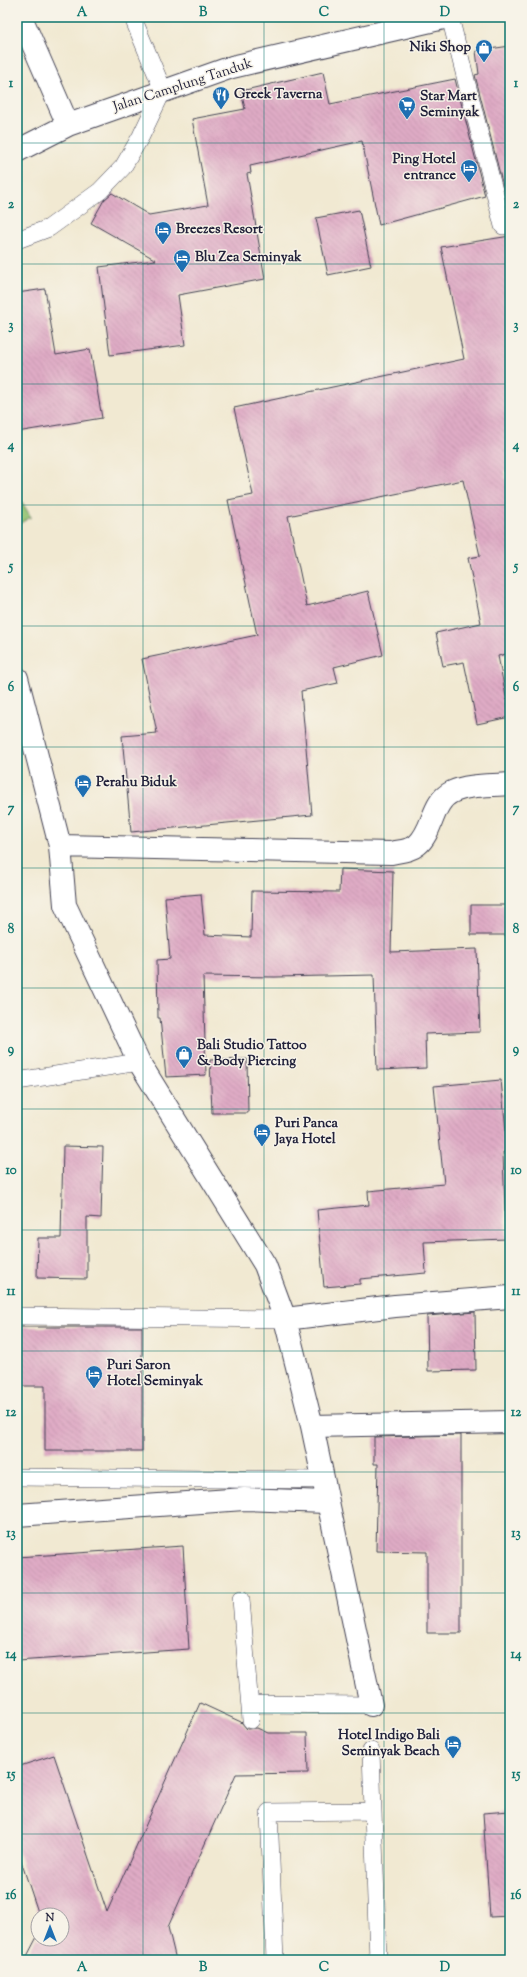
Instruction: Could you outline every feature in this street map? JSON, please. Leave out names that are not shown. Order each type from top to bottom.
[{"type":"street","points":[[22,17],[68,125]]},
{"type":"street","name":"Jalan Camplung Tanduk","points":[[17,151],[68,125],[232,67],[439,18]]},
{"type":"street","points":[[17,678],[60,846],[65,905],[139,1062],[265,1265],[285,1319],[312,1426],[371,1705]]},
{"type":"street","points":[[60,846],[391,853],[409,850],[417,845],[425,835],[440,804],[452,792],[467,788],[510,784]]},
{"type":"street","points":[[285,1319],[394,1306],[510,1297]]},
{"type":"street","points":[[312,1426],[510,1422]]},
{"type":"street","points":[[17,1515],[244,1499],[327,1502]]},
{"type":"lane","points":[[439,18],[503,226]]},
{"type":"lane","points":[[17,240],[49,228],[100,191],[123,167],[141,136],[164,90],[135,23]]},
{"type":"lane","points":[[17,1081],[139,1062]]},
{"type":"lane","points":[[17,1316],[285,1319]]},
{"type":"lane","points":[[17,1477],[323,1480]]},
{"type":"lane","points":[[241,1599],[251,1712],[371,1705]]},
{"type":"lane","points":[[371,1751],[378,1960]]},
{"type":"lane","points":[[274,1960],[270,1812],[373,1811]]},
{"type":"green space","points":[[17,494],[31,517],[17,525]]},
{"type":"building","points":[[510,46],[510,189],[504,190],[475,75],[479,74],[476,51]]},
{"type":"building","points":[[323,72],[330,104],[455,79],[485,196],[379,225],[362,141],[250,166],[251,173],[247,174],[265,279],[178,295],[185,345],[110,355],[99,267],[156,260],[91,223],[104,200],[112,193],[149,215],[208,205],[192,119],[245,109],[241,91]]},
{"type":"building","points":[[359,210],[371,266],[328,275],[316,218]]},
{"type":"building","points":[[510,236],[510,470],[504,471],[510,496],[510,653],[498,656],[510,717],[477,724],[464,662],[443,666],[436,633],[481,623],[468,558],[480,556],[463,480],[288,516],[307,606],[368,591],[383,655],[334,667],[338,683],[301,691],[312,815],[131,832],[122,736],[157,733],[142,659],[257,635],[228,500],[253,495],[234,408],[464,359],[441,247]]},
{"type":"building","points":[[45,289],[56,355],[90,349],[102,418],[17,432],[17,293]]},
{"type":"building","points":[[340,869],[393,871],[391,952],[477,949],[480,1032],[425,1034],[426,1068],[377,1070],[374,975],[275,977],[203,976],[206,1075],[166,1077],[160,1018],[158,1018],[157,960],[170,959],[165,897],[201,894],[205,935],[251,937],[252,891],[339,892]]},
{"type":"building","points":[[471,905],[510,905],[510,935],[471,935]]},
{"type":"building","points":[[247,1059],[248,1113],[212,1113],[210,1060]]},
{"type":"building","points":[[501,1080],[508,1152],[503,1152],[506,1239],[424,1242],[426,1273],[360,1279],[360,1284],[324,1287],[317,1210],[369,1205],[368,1191],[444,1184],[434,1086]]},
{"type":"building","points":[[63,1146],[103,1147],[101,1218],[87,1217],[87,1279],[37,1278],[38,1238],[61,1238]]},
{"type":"building","points":[[475,1312],[476,1370],[428,1371],[427,1316]]},
{"type":"building","name":"Puri Saron Hotel Seminyak","points":[[17,1327],[142,1327],[142,1451],[45,1451],[45,1386],[17,1386]]},
{"type":"building","points":[[461,1435],[461,1633],[427,1633],[427,1552],[376,1551],[378,1464],[374,1464],[374,1437]]},
{"type":"building","points":[[183,1546],[189,1649],[17,1661],[17,1557]]},
{"type":"building","points":[[200,1703],[241,1722],[247,1729],[257,1728],[268,1733],[307,1733],[308,1773],[236,1774],[168,1927],[176,1960],[25,1960],[32,1947],[70,1947],[70,1907],[36,1907],[17,1849],[17,1767],[54,1755],[107,1912]]},
{"type":"building","points":[[510,1811],[510,1916],[490,1917],[483,1813]]},
{"type":"place","name":"Niki Shop","points":[[484,63]]},
{"type":"place","name":"Greek Taverna","points":[[221,110]]},
{"type":"place","name":"Star Mart Seminyak","points":[[407,120]]},
{"type":"place","name":"Ping Hotel entrance","points":[[469,183]]},
{"type":"place","name":"Breezes Resort","points":[[163,245]]},
{"type":"place","name":"Blu Zea Seminyak","points":[[182,273]]},
{"type":"place","name":"Perahu Biduk","points":[[83,798]]},
{"type":"place","name":"Bali Studio Tattoo & Body Piercing","points":[[184,1069]]},
{"type":"place","name":"Puri Panca Jaya Hotel","points":[[262,1147]]},
{"type":"place","name":"Puri Saron Hotel Seminyak","points":[[94,1389]]},
{"type":"place","name":"Hotel Indigo Bali Seminyak Beach","points":[[453,1759]]}]
